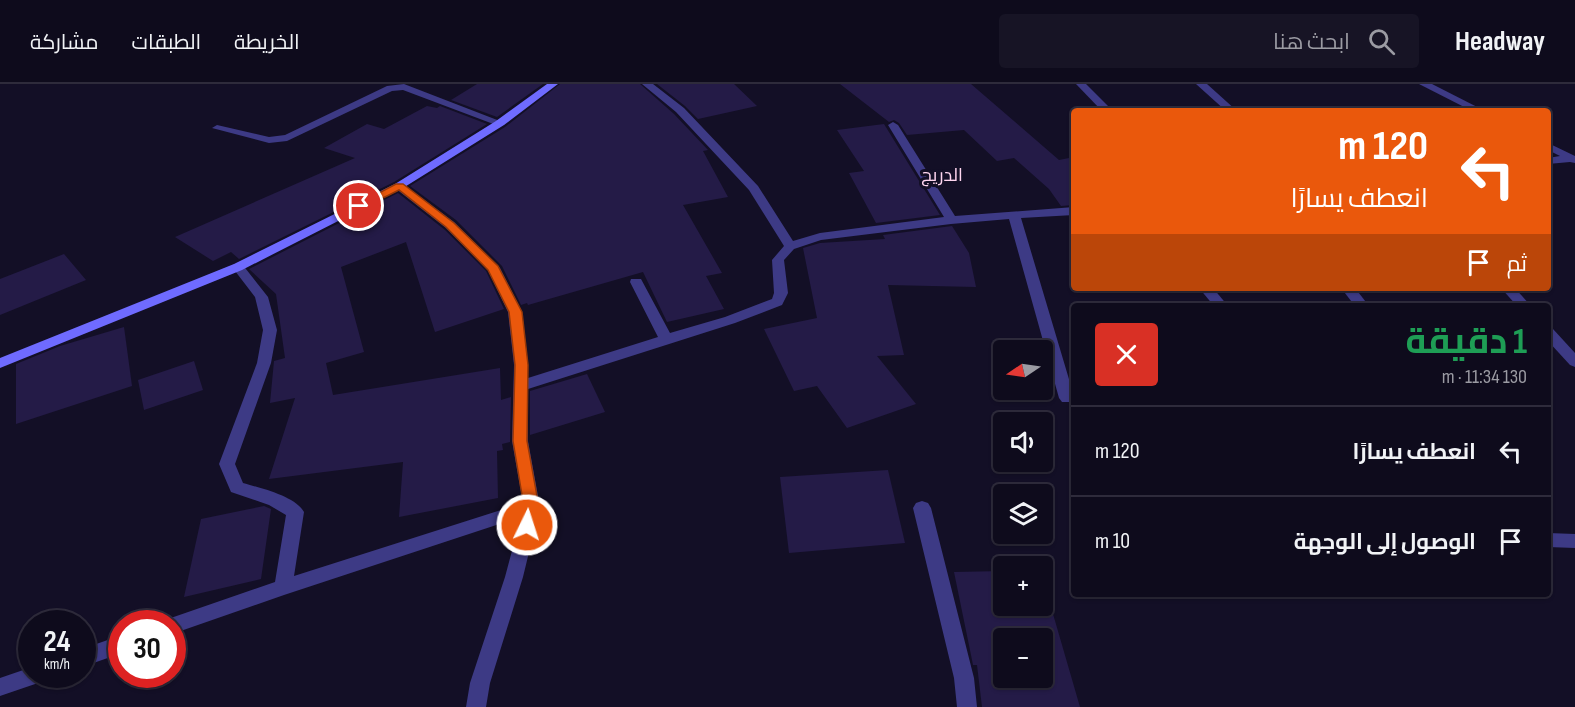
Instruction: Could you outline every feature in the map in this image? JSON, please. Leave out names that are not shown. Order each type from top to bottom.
[{"type":"main road","points":[[0,363],[238,267],[399,186],[500,123],[554,84]]},
{"type":"street","points":[[647,84],[680,110],[754,189],[790,246]]},
{"type":"street","points":[[1081,84],[1105,108]]},
{"type":"street","points":[[1201,84],[1229,108]]},
{"type":"street","points":[[1425,84],[1474,108]]},
{"type":"street","points":[[217,128],[269,140],[287,138],[390,88],[404,87],[500,123]]},
{"type":"street","points":[[893,125],[951,219]]},
{"type":"street","points":[[1551,148],[1574,159]]},
{"type":"street","points":[[1551,161],[1574,159]]},
{"type":"street","points":[[399,186],[450,225],[494,268],[515,312],[521,365],[520,441],[532,507],[514,578],[480,683],[476,707]]},
{"type":"street","points":[[521,386],[730,320],[777,302],[781,293],[778,260],[790,246],[820,237],[951,219],[1071,210]]},
{"type":"street","points":[[1014,216],[1068,398]]},
{"type":"street","points":[[238,267],[261,297],[270,330],[264,363],[227,464],[237,487],[275,500],[295,512],[284,587]]},
{"type":"street","points":[[636,282],[666,339]]},
{"type":"street","points":[[1208,291],[1218,303]]},
{"type":"street","points":[[1350,291],[1360,303]]},
{"type":"street","points":[[1511,291],[1521,303]]},
{"type":"street","points":[[1551,335],[1575,362]]},
{"type":"street","points":[[186,621],[532,507]]},
{"type":"street","points":[[922,508],[964,678],[967,707]]},
{"type":"street","points":[[1551,540],[1575,541]]},
{"type":"street","points":[[0,687],[18,681]]},
{"type":"building","points":[[477,84],[543,84],[497,117],[451,100]]},
{"type":"building","points":[[560,84],[640,84],[674,114],[708,150],[703,151],[728,197],[683,205],[722,273],[706,276],[724,309],[667,322],[643,272],[528,305],[527,303],[521,305],[502,266],[456,220],[410,186],[505,127]]},
{"type":"building","points":[[657,84],[734,84],[757,106],[698,119]]},
{"type":"building","points":[[840,84],[971,84],[1059,160],[1071,158],[1071,205],[1061,206],[1049,189],[1014,158],[997,161],[964,130],[907,135],[899,123],[894,120],[889,122]]},
{"type":"building","points":[[427,106],[437,108],[440,106],[487,124],[394,182],[239,259],[231,252],[213,261],[175,237],[355,158],[324,148],[367,124],[384,129]]},
{"type":"building","points":[[884,124],[940,215],[876,223],[849,173],[864,171],[837,130]]},
{"type":"building","points":[[398,193],[445,230],[486,271],[504,309],[435,332],[406,242],[341,267],[364,352],[326,363],[333,395],[500,368],[501,400],[511,397],[510,442],[502,444],[503,450],[497,451],[498,498],[399,517],[403,462],[269,479],[295,398],[270,403],[274,361],[285,358],[276,294],[249,269]]},
{"type":"building","points":[[952,226],[969,253],[976,287],[888,285],[904,355],[877,356],[916,404],[847,428],[817,386],[794,391],[764,329],[817,318],[803,248],[820,243],[885,239],[883,235]]},
{"type":"building","points":[[64,254],[86,280],[0,315],[0,279]]},
{"type":"building","points":[[124,327],[132,386],[16,424],[16,364],[60,346]]},
{"type":"building","points":[[194,361],[203,390],[144,410],[138,380]]},
{"type":"building","points":[[587,374],[605,412],[530,435],[530,391]]},
{"type":"building","points":[[888,470],[905,543],[789,553],[780,477]]},
{"type":"building","points":[[264,506],[271,509],[261,579],[184,597],[201,519]]},
{"type":"building","points":[[993,571],[993,616],[1053,616],[1053,614],[1080,707],[982,707],[977,665],[973,665],[954,572]]},
{"type":"district","name":"الدريج","points":[[942,175]]},
{"type":"route","points":[[359,206],[399,186],[450,225],[494,268],[515,312],[521,365],[520,441],[532,507],[527,525]]}]
